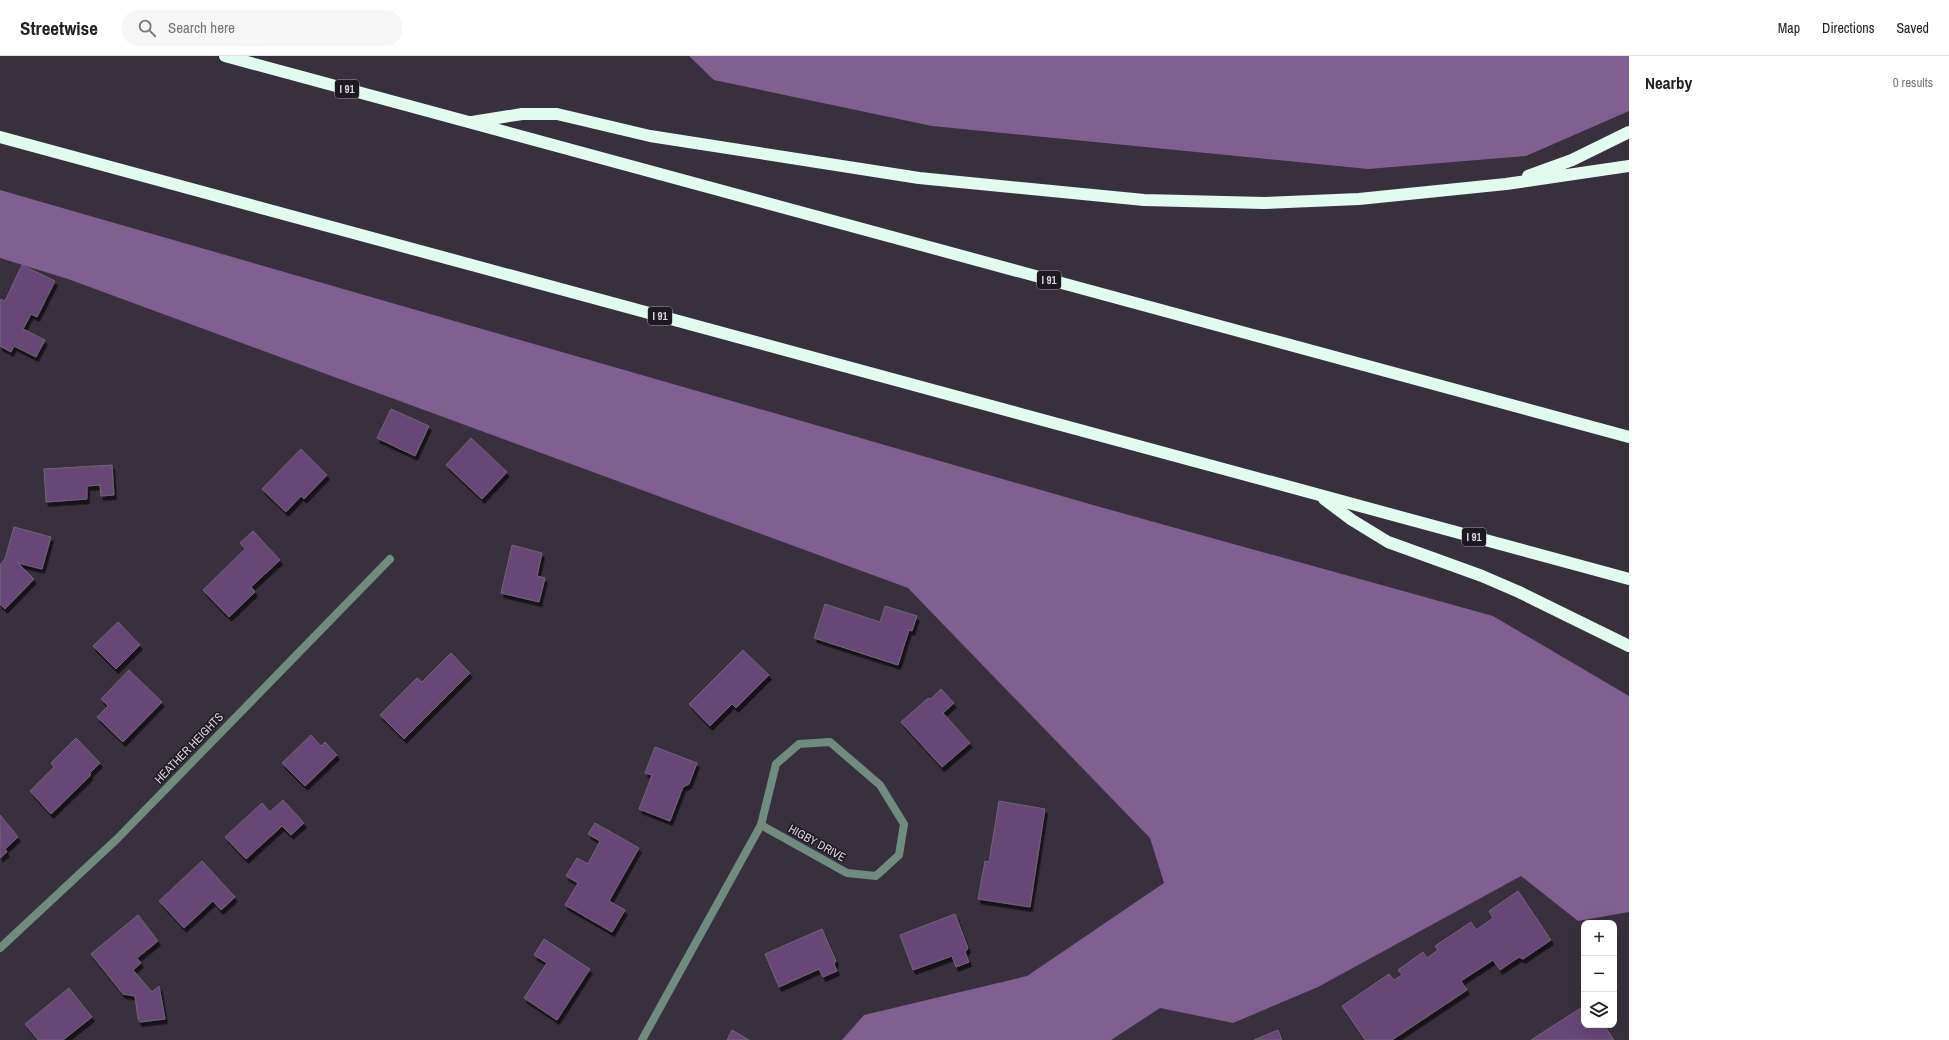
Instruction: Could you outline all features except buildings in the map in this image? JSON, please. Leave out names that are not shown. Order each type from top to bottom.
[{"type":"highway","name":"I 91","points":[[225,56],[1629,438]]},
{"type":"highway","points":[[469,122],[522,114],[557,114],[650,136],[919,178],[1144,200],[1272,203],[1359,199],[1506,184],[1629,166]]},
{"type":"highway","points":[[1506,184],[1572,160],[1629,132]]},
{"type":"highway","name":"I 91","points":[[0,137],[1629,579]]},
{"type":"highway","points":[[1320,495],[1352,520],[1388,542],[1511,588],[1629,646]]},
{"type":"street","name":"HEATHER HEIGHTS","points":[[0,948],[117,839],[390,559]]},
{"type":"street","name":"HIGBY DRIVE","points":[[642,1040],[761,826],[776,764],[799,744],[830,742],[880,785],[904,824],[900,855],[876,876],[846,873],[761,826]]},
{"type":"shaded area","points":[[689,56],[1629,56],[1629,111],[1526,156],[1368,169],[932,126],[714,80]]},
{"type":"shaded area","points":[[0,190],[1093,505],[1493,616],[1629,696],[1629,912],[1578,921],[1521,876],[1318,987],[1233,1023],[1160,1008],[1111,1040],[842,1040],[864,1015],[1027,976],[1164,883],[1150,838],[908,588],[68,279],[0,258]]}]
